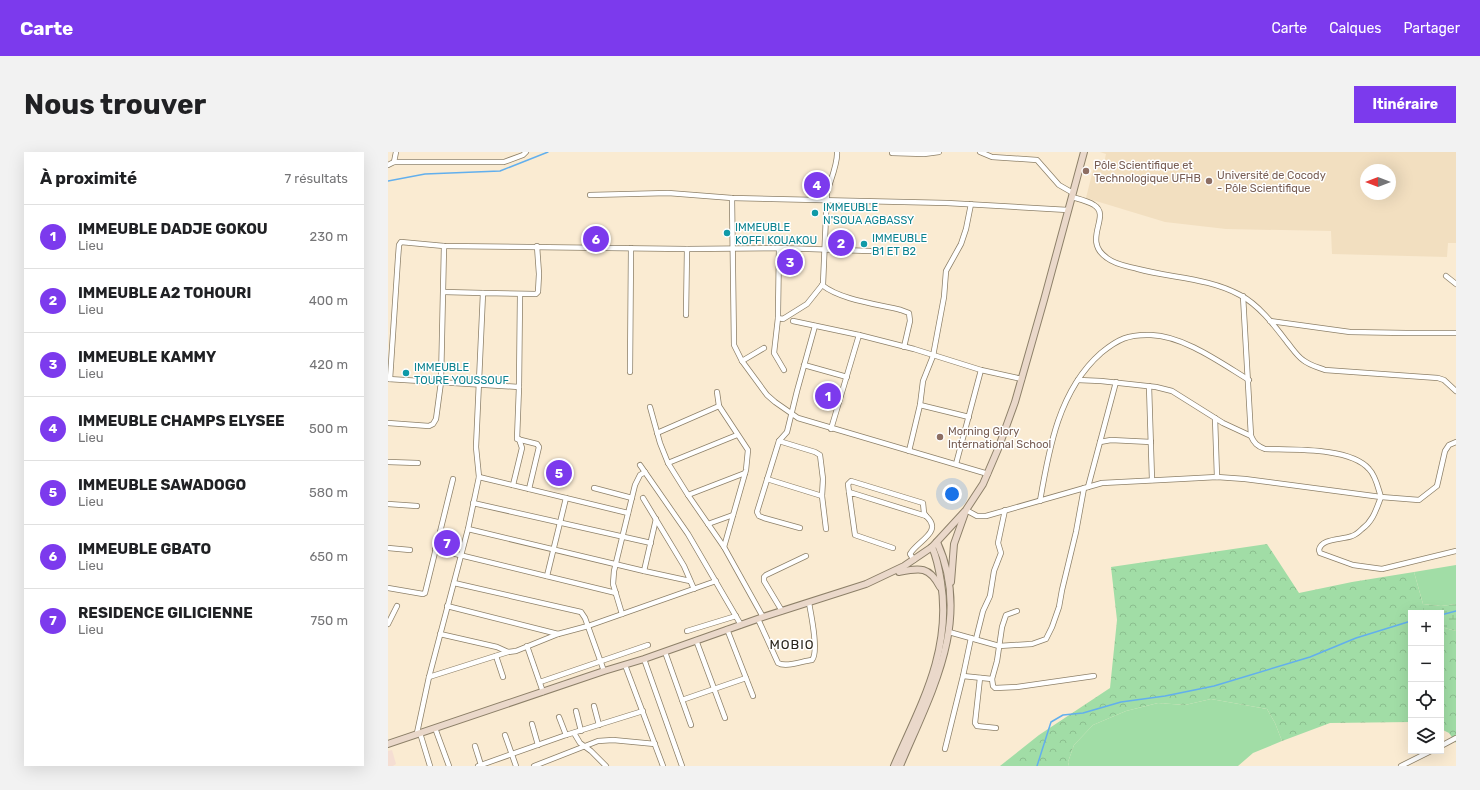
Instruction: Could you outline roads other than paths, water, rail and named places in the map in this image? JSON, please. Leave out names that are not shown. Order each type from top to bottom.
[{"type":"main road","points":[[891,574],[914,560],[937,542],[966,510],[988,474],[1008,423],[1022,379],[1084,152]]},
{"type":"main road","points":[[900,766],[941,669],[949,632],[950,591],[954,544],[966,510]]},
{"type":"main road","points":[[937,542],[942,552],[950,591]]},
{"type":"main road","points":[[894,766],[936,666],[943,635],[943,592],[936,556],[932,547]]},
{"type":"main road","points":[[388,744],[665,652],[761,618],[866,584],[891,574],[912,569],[924,569],[935,577],[943,592]]},
{"type":"street","points":[[394,162],[396,152]]},
{"type":"street","points":[[388,165],[394,162],[504,162],[523,155],[526,152]]},
{"type":"street","points":[[778,318],[783,319],[807,304],[822,285],[825,250],[826,201],[837,152]]},
{"type":"street","points":[[892,153],[929,154],[939,152]]},
{"type":"street","points":[[980,152],[992,157],[1037,160],[1060,185],[1072,195],[1092,203],[1098,208],[1100,220],[1095,242],[1099,251],[1107,259],[1117,264],[1159,275],[1189,278],[1209,283],[1243,296],[1270,321],[1296,354],[1312,366],[1325,370],[1438,378],[1444,380],[1456,391]]},
{"type":"street","points":[[590,195],[668,193],[732,198],[971,204],[1068,210]]},
{"type":"street","points":[[732,198],[733,341],[735,349],[742,361],[771,399],[798,418],[831,429],[988,474]]},
{"type":"street","points":[[909,451],[920,405],[923,381],[933,356],[944,297],[946,271],[961,244],[966,229],[971,204]]},
{"type":"street","points":[[519,387],[389,379],[390,339],[400,242],[444,246],[687,249],[779,248],[870,251]]},
{"type":"street","points":[[388,423],[431,426],[436,419],[441,382],[444,246]]},
{"type":"street","points":[[444,292],[534,295],[538,292],[539,274],[537,246]]},
{"type":"street","points":[[630,372],[631,248]]},
{"type":"street","points":[[779,248],[778,318],[774,353],[784,370]]},
{"type":"street","points":[[686,315],[687,249]]},
{"type":"street","points":[[1446,276],[1456,284]]},
{"type":"street","points":[[822,285],[828,290],[844,297],[909,313],[910,321],[904,347]]},
{"type":"street","points":[[430,766],[419,733],[429,677],[468,529],[479,477],[476,447],[483,293]]},
{"type":"street","points":[[513,485],[522,448],[519,439],[516,437],[519,387],[520,295]]},
{"type":"street","points":[[1243,296],[1251,436],[1253,442],[1258,447],[1264,449],[1322,451],[1352,458],[1364,463],[1374,476],[1381,497],[1372,520],[1363,529],[1352,536],[1324,543],[1319,547],[1320,553],[1353,565],[1382,569],[1456,550]]},
{"type":"street","points":[[793,321],[859,335],[981,370],[1022,379]]},
{"type":"street","points":[[1270,321],[1350,332],[1406,334],[1456,333]]},
{"type":"street","points":[[800,528],[758,516],[757,512],[778,441],[788,432],[791,414],[815,326]]},
{"type":"street","points":[[831,429],[859,335]]},
{"type":"street","points":[[1040,501],[1048,455],[1067,398],[1085,369],[1120,339],[1130,336],[1151,335],[1166,337],[1201,350],[1249,380]]},
{"type":"street","points":[[742,361],[764,348]]},
{"type":"street","points":[[804,365],[847,377]]},
{"type":"street","points":[[956,464],[981,370]]},
{"type":"street","points":[[1078,380],[1116,382],[1149,386],[1172,391],[1215,418],[1251,436]]},
{"type":"street","points":[[949,632],[999,646],[1032,644],[1046,639],[1059,608],[1086,488],[1116,382]]},
{"type":"street","points":[[1149,386],[1152,480]]},
{"type":"street","points":[[717,392],[719,406],[748,450],[747,466],[724,547]]},
{"type":"street","points":[[920,405],[969,417]]},
{"type":"street","points":[[657,433],[719,406]]},
{"type":"street","points":[[650,407],[664,455],[668,463],[724,547],[761,618],[778,663],[781,665],[812,660],[815,656],[809,602]]},
{"type":"street","points":[[1215,418],[1217,477]]},
{"type":"street","points":[[668,463],[737,435]]},
{"type":"street","points":[[519,439],[539,446],[529,489]]},
{"type":"street","points":[[1100,442],[1111,440],[1151,442]]},
{"type":"street","points":[[778,441],[815,452],[820,455],[823,479],[822,496],[826,529]]},
{"type":"street","points":[[966,510],[977,516],[986,516],[1102,483],[1217,477],[1245,479],[1381,497],[1416,500],[1421,499],[1437,486],[1445,450],[1449,445],[1456,442]]},
{"type":"street","points":[[388,462],[418,463]]},
{"type":"street","points":[[640,465],[688,534],[741,625]]},
{"type":"street","points":[[622,614],[613,584],[614,571],[637,480],[644,472]]},
{"type":"street","points":[[688,495],[745,473]]},
{"type":"street","points":[[479,477],[628,513]]},
{"type":"street","points":[[388,588],[423,594],[425,593],[453,479]]},
{"type":"street","points":[[767,479],[822,496]]},
{"type":"street","points":[[893,548],[855,535],[848,484],[851,481],[923,503],[924,513],[930,520],[932,527],[931,531],[913,548],[910,554],[914,560]]},
{"type":"street","points":[[594,488],[632,498]]},
{"type":"street","points":[[849,492],[926,516]]},
{"type":"street","points":[[547,576],[566,498]]},
{"type":"street","points":[[643,498],[684,566],[694,589]]},
{"type":"street","points":[[473,503],[651,544]]},
{"type":"street","points":[[388,504],[417,506]]},
{"type":"street","points":[[945,749],[973,638],[990,596],[994,571],[1001,553],[998,543],[1005,510]]},
{"type":"street","points":[[708,524],[733,515]]},
{"type":"street","points":[[644,571],[656,519]]},
{"type":"street","points":[[468,529],[690,581]]},
{"type":"street","points":[[388,548],[410,550]]},
{"type":"street","points":[[435,549],[616,592]]},
{"type":"street","points":[[782,611],[764,581],[764,577],[806,556]]},
{"type":"street","points":[[429,677],[508,652],[516,651],[558,634],[588,626],[716,581]]},
{"type":"street","points":[[454,583],[578,611],[583,614],[604,671]]},
{"type":"street","points":[[388,624],[397,606]]},
{"type":"street","points":[[447,606],[558,634]]},
{"type":"street","points":[[1016,611],[1006,615],[1002,628],[997,661],[992,678],[993,686],[997,689],[1017,688],[1094,676]]},
{"type":"street","points":[[687,631],[736,616]]},
{"type":"street","points":[[727,630],[753,696]]},
{"type":"street","points":[[440,634],[497,647],[508,652]]},
{"type":"street","points":[[696,640],[725,718]]},
{"type":"street","points":[[540,682],[648,645]]},
{"type":"street","points":[[527,646],[543,692]]},
{"type":"street","points":[[665,652],[691,725]]},
{"type":"street","points":[[496,656],[502,677]]},
{"type":"street","points":[[644,659],[682,766]]},
{"type":"street","points":[[625,665],[663,766]]},
{"type":"street","points":[[963,676],[992,678]]},
{"type":"street","points":[[682,700],[746,678]]},
{"type":"street","points":[[980,678],[975,723],[978,726],[996,728]]},
{"type":"street","points":[[594,706],[599,725]]},
{"type":"street","points":[[475,746],[479,765],[566,735],[643,711]]},
{"type":"street","points":[[576,712],[581,731]]},
{"type":"street","points":[[560,717],[566,735]]},
{"type":"street","points":[[532,724],[538,745]]},
{"type":"street","points":[[435,728],[449,766]]},
{"type":"street","points":[[574,733],[580,744],[586,746],[606,766]]},
{"type":"street","points":[[505,735],[516,766]]},
{"type":"street","points":[[1444,744],[1456,738]]},
{"type":"street","points":[[534,766],[598,741],[605,740],[655,744]]},
{"type":"street","points":[[1401,766],[1426,754]]},
{"type":"waterway","points":[[388,181],[425,174],[500,171],[548,152]]},
{"type":"waterway","points":[[1444,614],[1456,611]]},
{"type":"waterway","points":[[1037,766],[1051,722],[1063,715],[1083,713],[1121,702],[1165,696],[1214,686],[1310,657],[1356,638],[1408,622]]},
{"type":"place","name":"Pôle Scientifique et Technologique UFHB","points":[[1086,171]]},
{"type":"place","name":"Université de Cocody - Pôle Scientifique","points":[[1209,181]]},
{"type":"place","name":"IMMEUBLE CHAMPS ELYSEE","points":[[817,185]]},
{"type":"place","name":"IMMEUBLE N'SOUA AGBASSY","points":[[815,213]]},
{"type":"place","name":"IMMEUBLE KOFFI KOUAKOU","points":[[727,233]]},
{"type":"place","name":"IMMEUBLE GBATO","points":[[596,239]]},
{"type":"place","name":"IMMEUBLE A2 TOHOURI","points":[[841,243]]},
{"type":"place","name":"IMMEUBLE B1 ET B2","points":[[864,244]]},
{"type":"place","name":"IMMEUBLE KAMMY","points":[[790,262]]},
{"type":"place","name":"IMMEUBLE TOURE YOUSSOUF","points":[[406,373]]},
{"type":"place","name":"IMMEUBLE DADJE GOKOU","points":[[828,396]]},
{"type":"place","name":"Morning Glory International School","points":[[940,437]]},
{"type":"place","name":"IMMEUBLE SAWADOGO","points":[[559,473]]},
{"type":"place","name":"RESIDENCE GILICIENNE","points":[[447,543]]},
{"type":"district","name":"MOBIO","points":[[792,644]]}]
